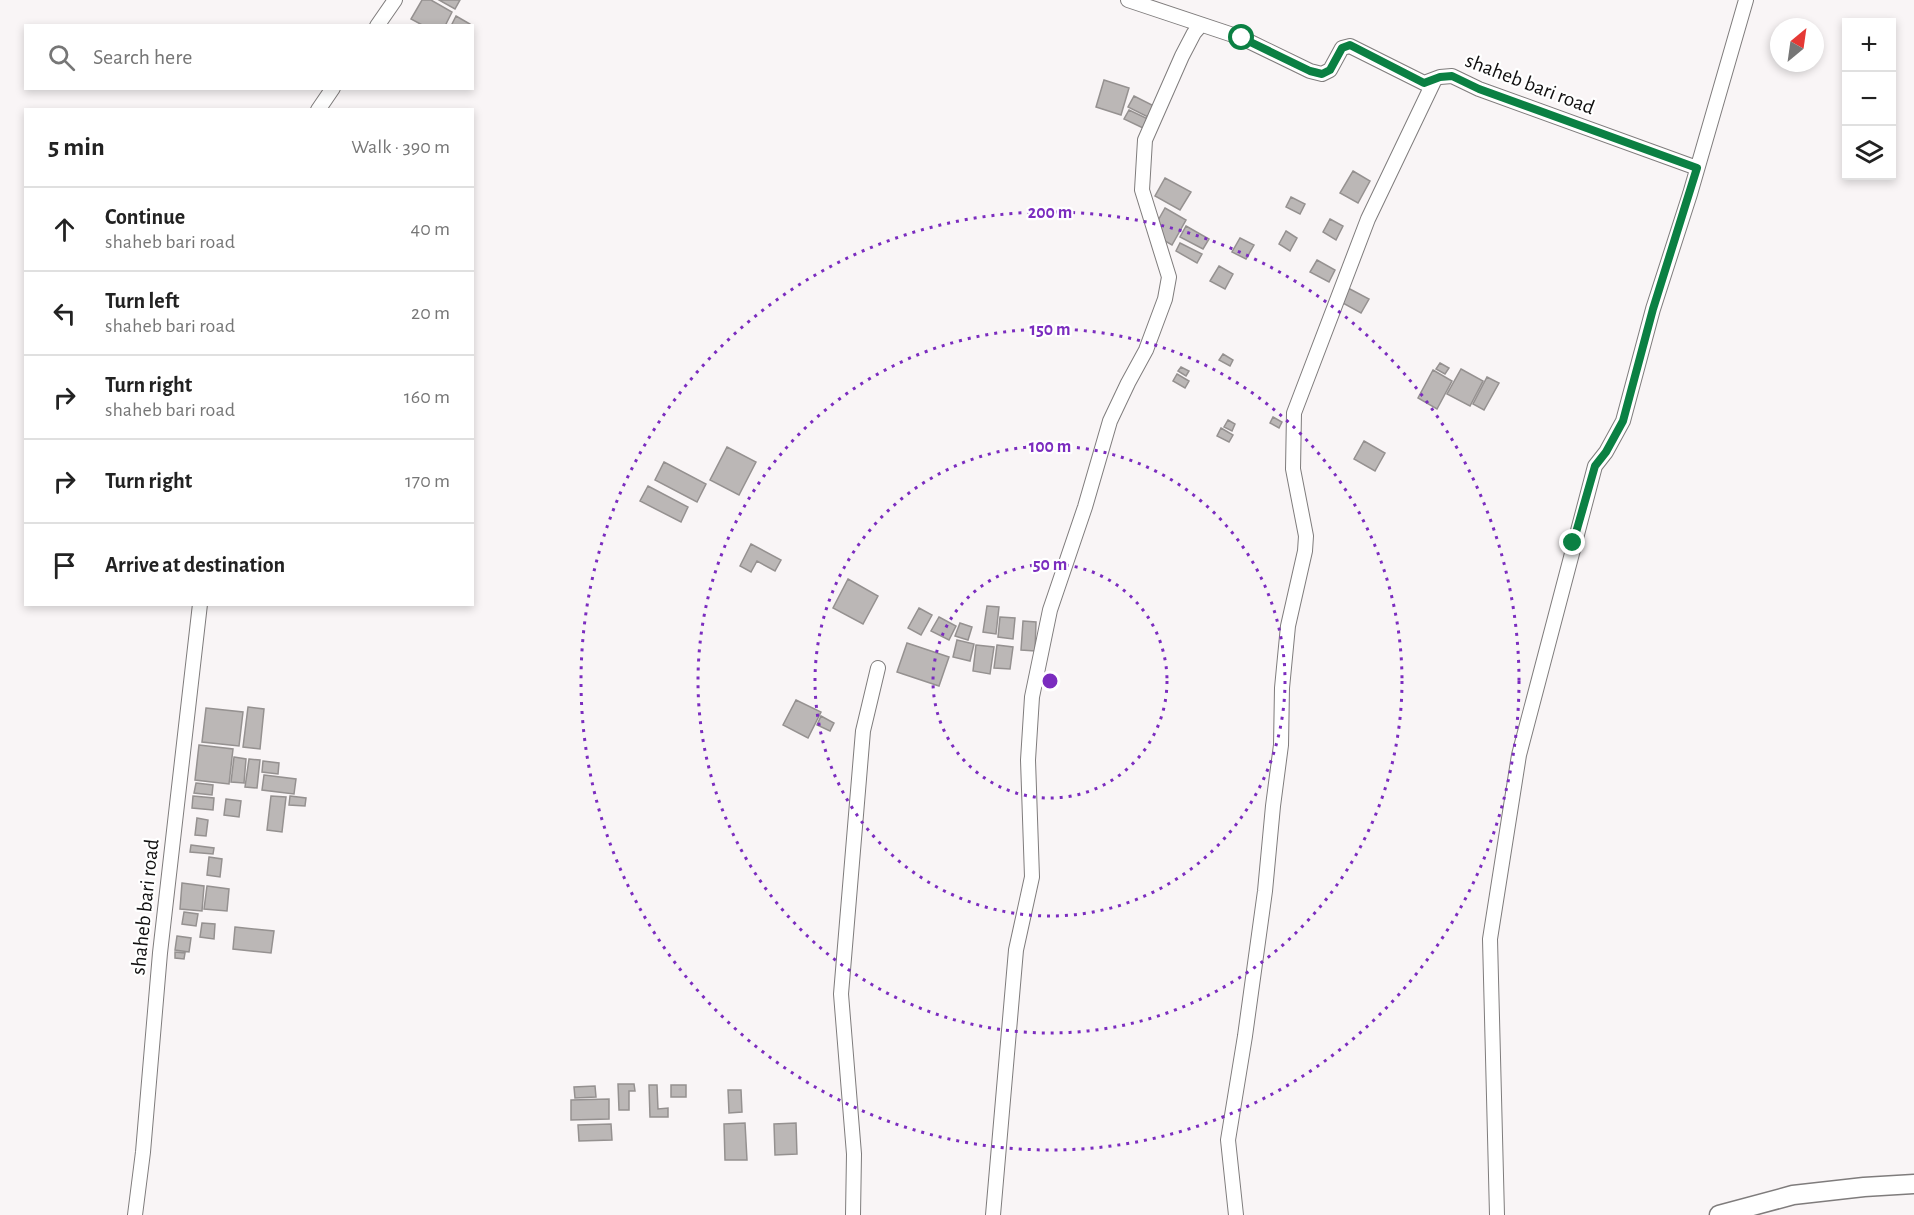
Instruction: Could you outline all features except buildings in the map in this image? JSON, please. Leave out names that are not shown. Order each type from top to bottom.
[{"type":"street","points":[[378,24],[395,0]]},
{"type":"street","name":"shaheb bari road","points":[[1128,0],[1242,38],[1310,71],[1322,74],[1330,70],[1342,48],[1350,45],[1424,83],[1452,76],[1479,89],[1697,168]]},
{"type":"street","points":[[1497,1215],[1491,939],[1519,755],[1595,466],[1606,452],[1623,421],[1653,309],[1746,0]]},
{"type":"street","points":[[993,1215],[1016,950],[1032,878],[1028,760],[1032,697],[1050,610],[1085,507],[1110,421],[1146,350],[1165,299],[1169,277],[1142,190],[1145,140],[1185,50],[1201,25]]},
{"type":"street","points":[[1236,1215],[1228,1140],[1265,891],[1281,745],[1282,688],[1288,626],[1305,551],[1306,536],[1293,470],[1294,413],[1368,219],[1435,79]]},
{"type":"street","points":[[319,108],[332,90]]},
{"type":"street","name":"shaheb bari road","points":[[135,1215],[160,953],[200,606]]},
{"type":"street","points":[[853,1215],[854,1154],[841,994],[863,731],[878,668]]},
{"type":"street","points":[[1719,1215],[1792,1195],[1864,1186],[1914,1184]]},
{"type":"route","points":[[1242,38],[1310,71],[1322,74],[1330,70],[1342,48],[1350,45],[1424,83],[1440,77],[1452,76],[1479,89],[1697,168],[1653,309],[1623,421],[1606,452],[1595,466],[1573,543]]}]
